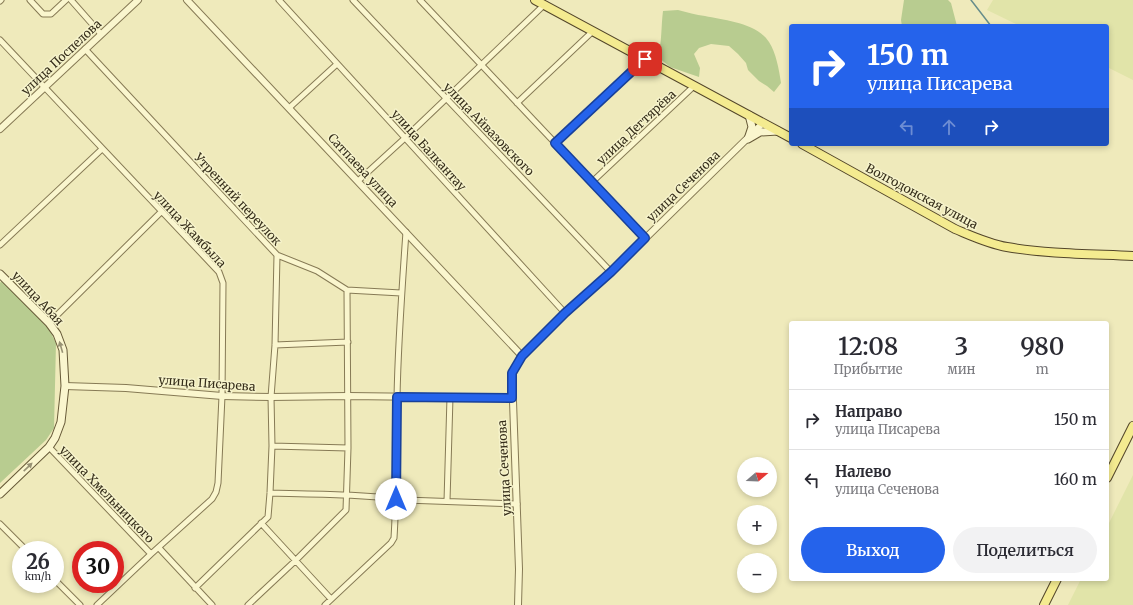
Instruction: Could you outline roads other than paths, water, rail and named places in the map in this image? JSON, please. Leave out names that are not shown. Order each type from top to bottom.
[{"type":"main road","points":[[535,0],[789,137]]},
{"type":"main road","points":[[748,139],[752,128],[749,115]]},
{"type":"main road","points":[[748,139],[760,132],[778,131]]},
{"type":"main road","name":"Волгодонская улица","points":[[806,146],[955,229],[980,240],[1007,247],[1034,251],[1133,256]]},
{"type":"main road","name":"улица Абая","points":[[0,274],[49,323],[57,334],[63,350],[65,386],[59,430],[49,448],[0,494]]},
{"type":"main road","points":[[1109,474],[1133,426]]},
{"type":"main road","points":[[1044,605],[1055,581]]},
{"type":"street","points":[[30,0],[43,14],[51,14],[66,0]]},
{"type":"street","points":[[71,0],[101,34]]},
{"type":"street","name":"улица Поспелова","points":[[0,129],[138,0]]},
{"type":"street","name":"Сатпаева улица","points":[[187,0],[522,356]]},
{"type":"street","name":"улица Балкантау","points":[[279,0],[565,313]]},
{"type":"street","name":"улица Айвазовского","points":[[353,0],[611,272]]},
{"type":"street","points":[[420,0],[645,238]]},
{"type":"street","points":[[358,181],[405,138],[544,4]]},
{"type":"street","points":[[517,103],[593,31]]},
{"type":"street","name":"улица Жамбыла","points":[[0,40],[219,272],[224,283],[222,396],[218,483],[216,492],[212,499],[97,605]]},
{"type":"street","name":"Утренний переулок","points":[[85,50],[277,255],[275,345],[271,397],[272,446],[268,516],[195,588]]},
{"type":"street","points":[[555,143],[645,59]]},
{"type":"street","points":[[289,108],[337,64]]},
{"type":"street","name":"улица Дегтярёва","points":[[592,182],[694,86]]},
{"type":"street","name":"улица Сеченова","points":[[518,605],[519,569],[512,373],[522,356],[565,313],[611,272],[763,123]]},
{"type":"street","points":[[0,245],[102,149]]},
{"type":"street","points":[[49,323],[162,212]]},
{"type":"street","points":[[325,605],[391,543],[394,538],[401,293],[406,232]]},
{"type":"street","points":[[277,255],[317,271],[347,290],[401,293]]},
{"type":"street","points":[[248,605],[346,510],[348,448],[347,290]]},
{"type":"street","points":[[275,345],[348,342]]},
{"type":"street","name":"улица Писарева","points":[[65,386],[126,388],[222,396],[512,398]]},
{"type":"street","points":[[448,501],[450,397]]},
{"type":"street","points":[[272,446],[348,448]]},
{"type":"street","name":"улица Хмельницкого","points":[[49,448],[151,554]]},
{"type":"street","points":[[270,493],[347,495],[388,497],[396,499],[517,504]]},
{"type":"street","points":[[261,523],[331,599]]},
{"type":"street","points":[[0,524],[17,541]]},
{"type":"street","name":"улица Хмельницкого","points":[[159,548],[212,605]]},
{"type":"street","points":[[64,589],[80,605]]},
{"type":"waterway","points":[[971,0],[989,24]]}]
